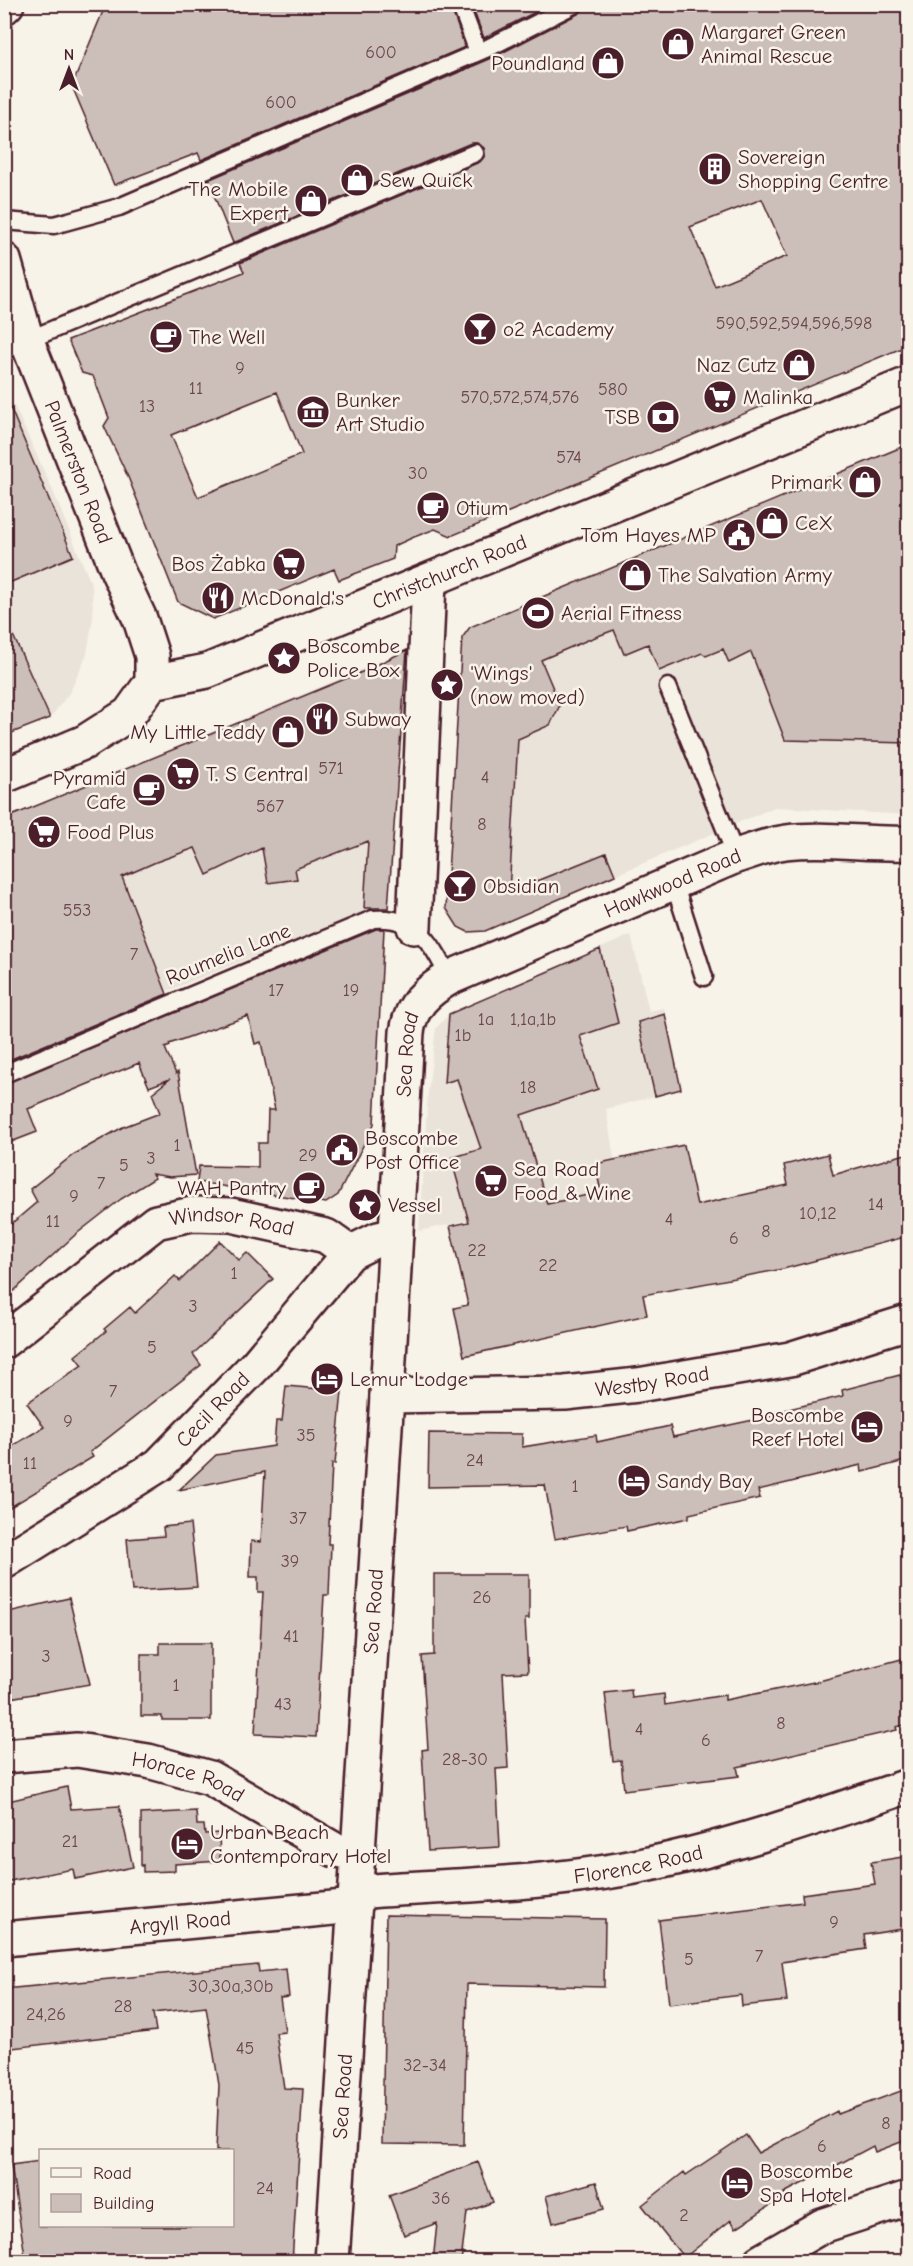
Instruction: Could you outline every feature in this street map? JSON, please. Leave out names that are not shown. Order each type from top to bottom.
[{"type":"street","name":"Palmerston Road","points":[[4,260],[16,345],[140,619],[152,656],[152,682]]},
{"type":"street","name":"Christchurch Road","points":[[152,682],[207,671],[909,384]]},
{"type":"street","points":[[415,919],[429,582]]},
{"type":"street","points":[[4,776],[85,742],[129,714],[152,682]]},
{"type":"street","name":"Hawkwood Road","points":[[449,978],[736,856],[783,842],[822,839],[884,844],[909,843]]},
{"type":"street","name":"Sea Road","points":[[332,2262],[410,1016],[430,989],[449,978]]},
{"type":"street","name":"Windsor Road","points":[[4,1341],[156,1222],[192,1214],[231,1215],[326,1236],[350,1252]]},
{"type":"street","name":"Cecil Road","points":[[4,1562],[159,1465],[256,1365],[350,1252],[378,1239],[396,1235]]},
{"type":"street","name":"Westby Road","points":[[387,1396],[565,1394],[638,1385],[790,1359],[909,1322]]},
{"type":"street","name":"Horace Road","points":[[4,1756],[77,1750],[148,1761],[210,1778],[335,1850],[357,1853]]},
{"type":"street","name":"Florence Road","points":[[356,1899],[571,1877],[623,1869],[703,1852],[909,1786]]},
{"type":"street","name":"Argyll Road","points":[[4,1939],[356,1899]]},
{"type":"street","points":[[760,2262],[822,2226],[909,2198]]},
{"type":"lane","points":[[460,4],[478,52]]},
{"type":"lane","points":[[4,221],[54,225],[119,207],[478,52],[575,4]]},
{"type":"lane","points":[[16,345],[291,228],[475,153]]},
{"type":"lane","points":[[668,687],[736,856]]},
{"type":"lane","points":[[674,884],[704,977]]},
{"type":"lane","name":"Roumelia Lane","points":[[4,1074],[373,919],[390,917],[415,919]]},
{"type":"lane","points":[[415,919],[449,978]]},
{"type":"shaded area","points":[[4,383],[53,491],[92,586],[93,618],[87,654],[70,692],[50,718],[5,737]]},
{"type":"shaded area","points":[[908,444],[908,815],[775,807],[592,885],[468,932],[458,927],[446,908],[453,789],[545,596]]},
{"type":"shaded area","points":[[399,654],[406,660],[384,904],[100,1018],[5,819]]},
{"type":"shaded area","points":[[631,935],[649,1011],[664,1008],[681,1089],[606,1109],[619,1188],[419,1231],[428,1092],[436,1028],[449,1014]]},
{"type":"building","points":[[106,4],[450,4],[465,47],[201,160],[198,153],[114,185],[72,86]]},
{"type":"building","points":[[471,4],[551,4],[484,38]]},
{"type":"building","points":[[585,4],[909,4],[909,345],[451,536],[435,529],[414,537],[394,546],[393,559],[339,580],[334,569],[213,619],[178,602],[128,477],[104,426],[109,418],[93,376],[82,373],[68,340],[244,272],[240,263],[480,162],[485,155],[484,148],[477,143],[471,143],[233,243],[208,180],[492,58],[580,13]],"holes":[[[762,199],[787,256],[715,286],[690,227]],[[277,392],[302,454],[198,497],[171,435]]]},
{"type":"building","points":[[4,393],[73,556],[4,585]]},
{"type":"building","points":[[909,444],[909,743],[785,740],[751,652],[729,663],[723,649],[706,656],[702,653],[659,671],[648,644],[624,654],[614,630],[590,639],[541,660],[560,705],[550,725],[518,739],[509,892],[606,853],[615,875],[485,931],[468,932],[458,927],[446,908],[462,638],[470,627]]},
{"type":"building","points":[[4,615],[50,718],[4,736]]},
{"type":"building","points":[[407,650],[388,908],[364,908],[368,841],[295,869],[297,879],[268,883],[262,848],[207,875],[195,848],[156,862],[122,877],[167,994],[4,1062],[4,819],[362,672]]},
{"type":"building","points":[[376,929],[384,929],[374,1124],[338,1195],[326,1203],[197,1182],[199,1166],[258,1167],[258,1143],[267,1143],[268,1110],[275,1110],[261,1042],[255,1044],[248,1016],[169,1044],[170,1046],[165,1048],[176,1074],[178,1072],[196,1175],[170,1177],[152,1174],[155,1178],[121,1199],[75,1235],[4,1300],[4,1230],[37,1202],[30,1189],[73,1155],[123,1127],[160,1113],[152,1093],[170,1079],[149,1087],[139,1063],[28,1109],[37,1132],[11,1142],[4,1127],[4,1084]]},
{"type":"building","points":[[600,949],[618,1023],[580,1036],[598,1089],[521,1115],[547,1204],[601,1192],[595,1164],[684,1145],[697,1205],[788,1185],[784,1165],[828,1154],[833,1175],[909,1153],[909,1236],[783,1269],[643,1295],[647,1315],[464,1356],[454,1308],[468,1305],[450,1226],[469,1222],[451,1158],[481,1149],[457,1079],[444,1083],[449,1014]]},
{"type":"building","points":[[665,1014],[681,1089],[655,1096],[638,1022]]},
{"type":"building","points":[[220,1241],[239,1260],[247,1253],[273,1279],[193,1354],[201,1365],[90,1452],[93,1457],[4,1511],[4,1451],[44,1427],[27,1403],[82,1365],[75,1356],[106,1331],[104,1329],[130,1307],[135,1313],[175,1276],[180,1281]]},
{"type":"building","points":[[900,1375],[909,1406],[909,1460],[862,1472],[861,1465],[758,1490],[760,1498],[689,1514],[689,1518],[627,1531],[626,1526],[555,1539],[545,1485],[428,1487],[429,1433],[522,1434],[522,1447],[596,1435],[597,1442],[670,1426],[673,1437],[772,1416],[772,1413],[843,1396],[842,1390]]},
{"type":"building","points":[[286,1386],[342,1391],[335,1464],[332,1464],[328,1544],[331,1544],[329,1595],[324,1595],[316,1737],[255,1734],[263,1592],[258,1592],[258,1577],[250,1577],[251,1541],[261,1542],[265,1472],[179,1490],[216,1455],[274,1446],[276,1421],[282,1421]]},
{"type":"building","points":[[190,1524],[197,1587],[132,1591],[127,1539],[164,1536],[163,1527]]},
{"type":"building","points":[[434,1574],[529,1574],[529,1619],[525,1619],[528,1672],[503,1673],[508,1768],[496,1769],[500,1847],[428,1851],[422,1750],[428,1749],[422,1656],[434,1655]]},
{"type":"building","points":[[69,1598],[90,1684],[4,1699],[4,1613]]},
{"type":"building","points":[[160,1643],[211,1643],[211,1720],[162,1720],[162,1716],[141,1716],[141,1654],[160,1654]]},
{"type":"building","points":[[909,1657],[909,1724],[896,1727],[897,1730],[737,1767],[739,1776],[624,1790],[621,1760],[613,1761],[605,1693],[631,1690],[632,1698],[664,1694],[665,1705],[725,1695],[725,1700],[819,1681]]},
{"type":"building","points":[[67,1787],[71,1809],[119,1806],[133,1867],[75,1879],[73,1869],[4,1882],[4,1802]]},
{"type":"building","points":[[196,1811],[197,1825],[204,1825],[205,1834],[219,1833],[220,1861],[175,1864],[175,1871],[143,1872],[141,1814]]},
{"type":"building","points":[[909,1856],[909,1928],[864,1935],[866,1949],[782,1962],[787,2001],[742,2006],[741,1995],[669,2004],[659,1920],[803,1902],[802,1894],[875,1884],[871,1862]]},
{"type":"building","points":[[386,1915],[605,1919],[604,1987],[467,1984],[464,2145],[382,2144]]},
{"type":"building","points":[[258,1965],[259,1972],[286,1969],[289,1997],[280,1998],[285,2032],[276,2033],[284,2088],[303,2089],[292,2262],[26,2262],[11,2165],[39,2161],[39,2227],[234,2227],[234,2149],[216,2149],[219,2085],[206,2007],[153,2013],[156,2031],[4,2049],[4,1989]]},
{"type":"building","points":[[909,2088],[909,2139],[875,2152],[873,2146],[784,2193],[786,2195],[736,2228],[731,2220],[684,2258],[642,2205],[684,2172],[686,2175],[746,2135],[758,2153],[837,2111],[838,2114]]},
{"type":"building","points":[[478,2162],[493,2202],[467,2212],[461,2262],[433,2262],[437,2223],[404,2235],[389,2195]]},
{"type":"building","points":[[596,2182],[604,2209],[553,2223],[546,2196]]},
{"type":"place","name":"Margaret Green Animal Rescue","points":[[678,44]]},
{"type":"place","name":"Poundland","points":[[608,63]]},
{"type":"place","name":"Sovereign Shopping Centre","points":[[715,169]]},
{"type":"place","name":"Sew Quick","points":[[357,180]]},
{"type":"place","name":"The Mobile Expert","points":[[311,201]]},
{"type":"place","name":"o2 Academy","points":[[480,329]]},
{"type":"place","name":"The Well","points":[[166,337]]},
{"type":"place","name":"Naz Cutz","points":[[799,365]]},
{"type":"place","name":"Malinka","points":[[720,397]]},
{"type":"place","name":"Bunker Art Studio","points":[[313,412]]},
{"type":"place","name":"TSB","points":[[663,417]]},
{"type":"place","name":"Primark","points":[[865,482]]},
{"type":"place","name":"Otium","points":[[433,508]]},
{"type":"place","name":"CeX","points":[[772,523]]},
{"type":"place","name":"Tom Hayes MP","points":[[739,535]]},
{"type":"place","name":"Bos Żabka","points":[[289,564]]},
{"type":"place","name":"The Salvation Army","points":[[635,575]]},
{"type":"place","name":"McDonald's","points":[[218,598]]},
{"type":"place","name":"Aerial Fitness","points":[[538,613]]},
{"type":"place","name":"Boscombe Police Box","points":[[284,658]]},
{"type":"place","name":"'Wings' (now moved)","points":[[447,685]]},
{"type":"place","name":"Subway","points":[[322,719]]},
{"type":"place","name":"My Little Teddy","points":[[288,732]]},
{"type":"place","name":"T. S Central","points":[[183,774]]},
{"type":"place","name":"Pyramid Cafe","points":[[149,790]]},
{"type":"place","name":"Food Plus","points":[[44,832]]},
{"type":"place","name":"Obsidian","points":[[460,886]]},
{"type":"place","name":"Boscombe Post Office","points":[[342,1150]]},
{"type":"place","name":"Sea Road Food & Wine","points":[[491,1181]]},
{"type":"place","name":"WAH Pantry","points":[[309,1188]]},
{"type":"place","name":"Vessel","points":[[365,1205]]},
{"type":"place","name":"Lemur Lodge","points":[[327,1379]]},
{"type":"place","name":"Boscombe Reef Hotel","points":[[867,1427]]},
{"type":"place","name":"Sandy Bay","points":[[634,1481]]},
{"type":"place","name":"Urban Beach Contemporary Hotel","points":[[187,1844]]},
{"type":"place","name":"Boscombe Spa Hotel","points":[[737,2183]]}]
